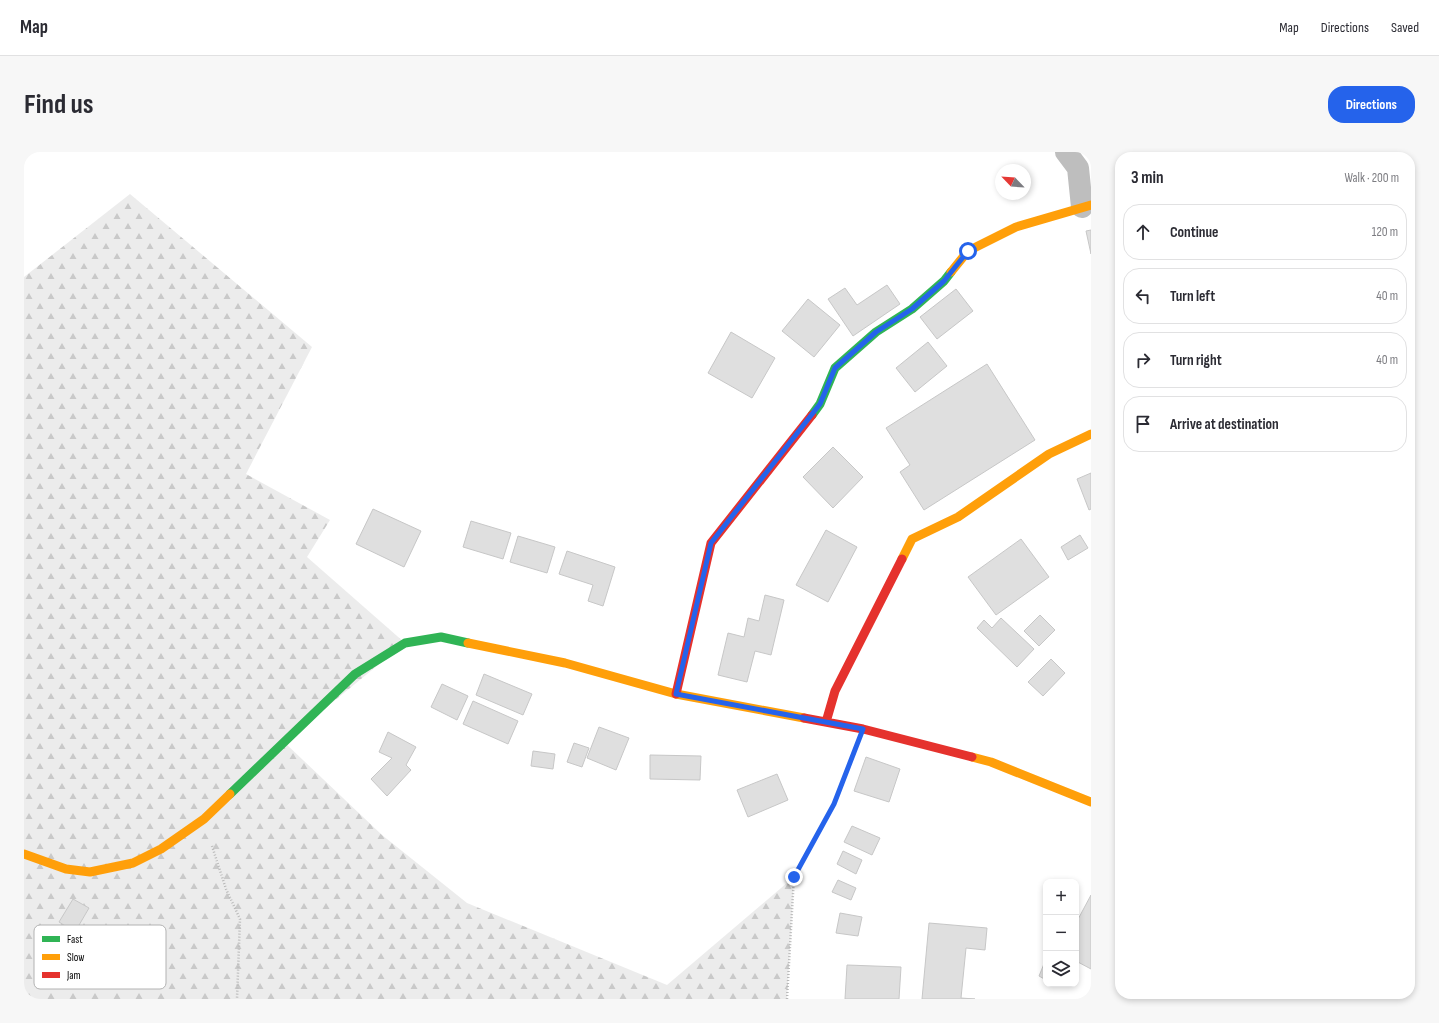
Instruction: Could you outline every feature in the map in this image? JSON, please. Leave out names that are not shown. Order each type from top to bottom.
[{"type":"main road","points":[[676,694],[711,543],[820,404],[835,368],[876,332],[912,309],[944,281],[968,251],[1016,227],[1087,206]]},
{"type":"main road","points":[[826,722],[835,691],[912,539],[958,517],[1050,454],[1091,434]]},
{"type":"main road","points":[[24,854],[66,869],[90,872],[133,863],[154,852],[204,819],[355,674],[406,643],[441,637],[565,663],[676,694],[863,729],[991,762],[1091,802]]},
{"type":"street","points":[[1066,152],[1078,168],[1087,206]]},
{"type":"path","points":[[786,999],[794,877],[834,804],[863,729]]},
{"type":"path","points":[[204,819],[226,889],[240,919],[237,999]]},
{"type":"green space","points":[[130,194],[312,347],[246,474],[330,520],[307,557],[405,643],[284,742],[382,835],[467,903],[667,985],[794,877],[787,999],[24,999],[24,277]]},
{"type":"building","points":[[1091,230],[1091,254],[1086,231]]},
{"type":"building","points":[[887,285],[900,304],[853,336],[828,299],[845,288],[857,305]]},
{"type":"building","points":[[956,289],[973,311],[937,339],[920,317]]},
{"type":"building","points":[[808,299],[840,325],[814,357],[782,331]]},
{"type":"building","points":[[731,332],[775,358],[752,398],[708,373]]},
{"type":"building","points":[[928,342],[947,366],[915,392],[896,368]]},
{"type":"building","points":[[987,364],[1035,440],[924,510],[900,472],[910,465],[886,428]]},
{"type":"building","points":[[833,447],[863,477],[833,508],[803,477]]},
{"type":"building","points":[[1091,473],[1091,509],[1089,510],[1077,479]]},
{"type":"building","points":[[373,509],[421,531],[404,567],[356,544]]},
{"type":"building","points":[[471,521],[511,533],[503,559],[463,547]]},
{"type":"building","points":[[826,530],[857,547],[828,602],[796,585]]},
{"type":"building","points":[[1080,535],[1088,548],[1068,560],[1061,547]]},
{"type":"building","points":[[518,536],[555,547],[547,573],[510,562]]},
{"type":"building","points":[[1021,539],[1049,577],[996,615],[968,577]]},
{"type":"building","points":[[567,551],[615,567],[603,606],[588,601],[593,585],[559,574]]},
{"type":"building","points":[[765,595],[784,600],[771,655],[755,651],[747,682],[718,675],[728,633],[744,637],[748,618],[759,621]]},
{"type":"building","points":[[1040,615],[1055,630],[1039,646],[1024,631]]},
{"type":"building","points":[[1001,618],[1034,649],[1017,667],[977,628],[984,620],[992,628]]},
{"type":"building","points":[[1051,659],[1065,673],[1043,696],[1028,682]]},
{"type":"building","points":[[484,674],[532,694],[523,715],[476,695]]},
{"type":"building","points":[[442,684],[468,696],[457,720],[431,707]]},
{"type":"building","points":[[473,701],[518,721],[508,744],[463,724]]},
{"type":"building","points":[[599,727],[629,738],[616,770],[587,758]]},
{"type":"building","points":[[388,732],[416,747],[406,765],[411,770],[387,796],[371,779],[392,758],[379,752]]},
{"type":"building","points":[[574,743],[589,748],[582,767],[567,762]]},
{"type":"building","points":[[533,751],[555,754],[553,769],[531,766]]},
{"type":"building","points":[[650,755],[701,756],[700,780],[650,779]]},
{"type":"building","points":[[866,757],[900,769],[889,802],[854,791]]},
{"type":"building","points":[[777,774],[788,800],[748,817],[737,790]]},
{"type":"building","points":[[852,826],[880,838],[872,855],[844,842]]},
{"type":"building","points":[[843,851],[862,860],[856,874],[837,864]]},
{"type":"building","points":[[838,880],[856,888],[851,900],[832,892]]},
{"type":"building","points":[[1091,895],[1091,969],[1079,963],[1079,917]]},
{"type":"building","points":[[73,899],[89,908],[79,925],[64,925],[59,922]]},
{"type":"building","points":[[840,913],[862,917],[858,936],[836,933]]},
{"type":"building","points":[[929,923],[987,928],[985,950],[966,948],[961,998],[975,999],[922,999]]},
{"type":"building","points":[[847,965],[901,967],[899,999],[845,999]]},
{"type":"building","points":[[1043,966],[1043,978],[1039,976]]},
{"type":"traffic: fast","points":[[812,415],[820,404],[835,368],[876,332],[912,309],[944,281],[951,272]]},
{"type":"traffic: fast","points":[[230,794],[355,674],[405,643],[441,637],[468,643]]},
{"type":"traffic: slow","points":[[951,272],[968,251],[1016,227],[1091,205]]},
{"type":"traffic: slow","points":[[902,559],[912,539],[958,517],[1049,454],[1091,434]]},
{"type":"traffic: slow","points":[[468,643],[565,663],[676,694],[804,718]]},
{"type":"traffic: slow","points":[[972,757],[991,762],[1091,802]]},
{"type":"traffic: slow","points":[[24,854],[66,869],[90,872],[133,863],[161,849],[204,819],[230,794]]},
{"type":"traffic: jam","points":[[676,694],[711,543],[812,415]]},
{"type":"traffic: jam","points":[[826,722],[835,691],[902,559]]},
{"type":"traffic: jam","points":[[804,718],[863,729],[972,757]]},
{"type":"route","points":[[794,877],[834,804],[863,729],[676,694],[711,543],[820,404],[835,368],[876,332],[912,309],[944,281],[968,251]]}]
